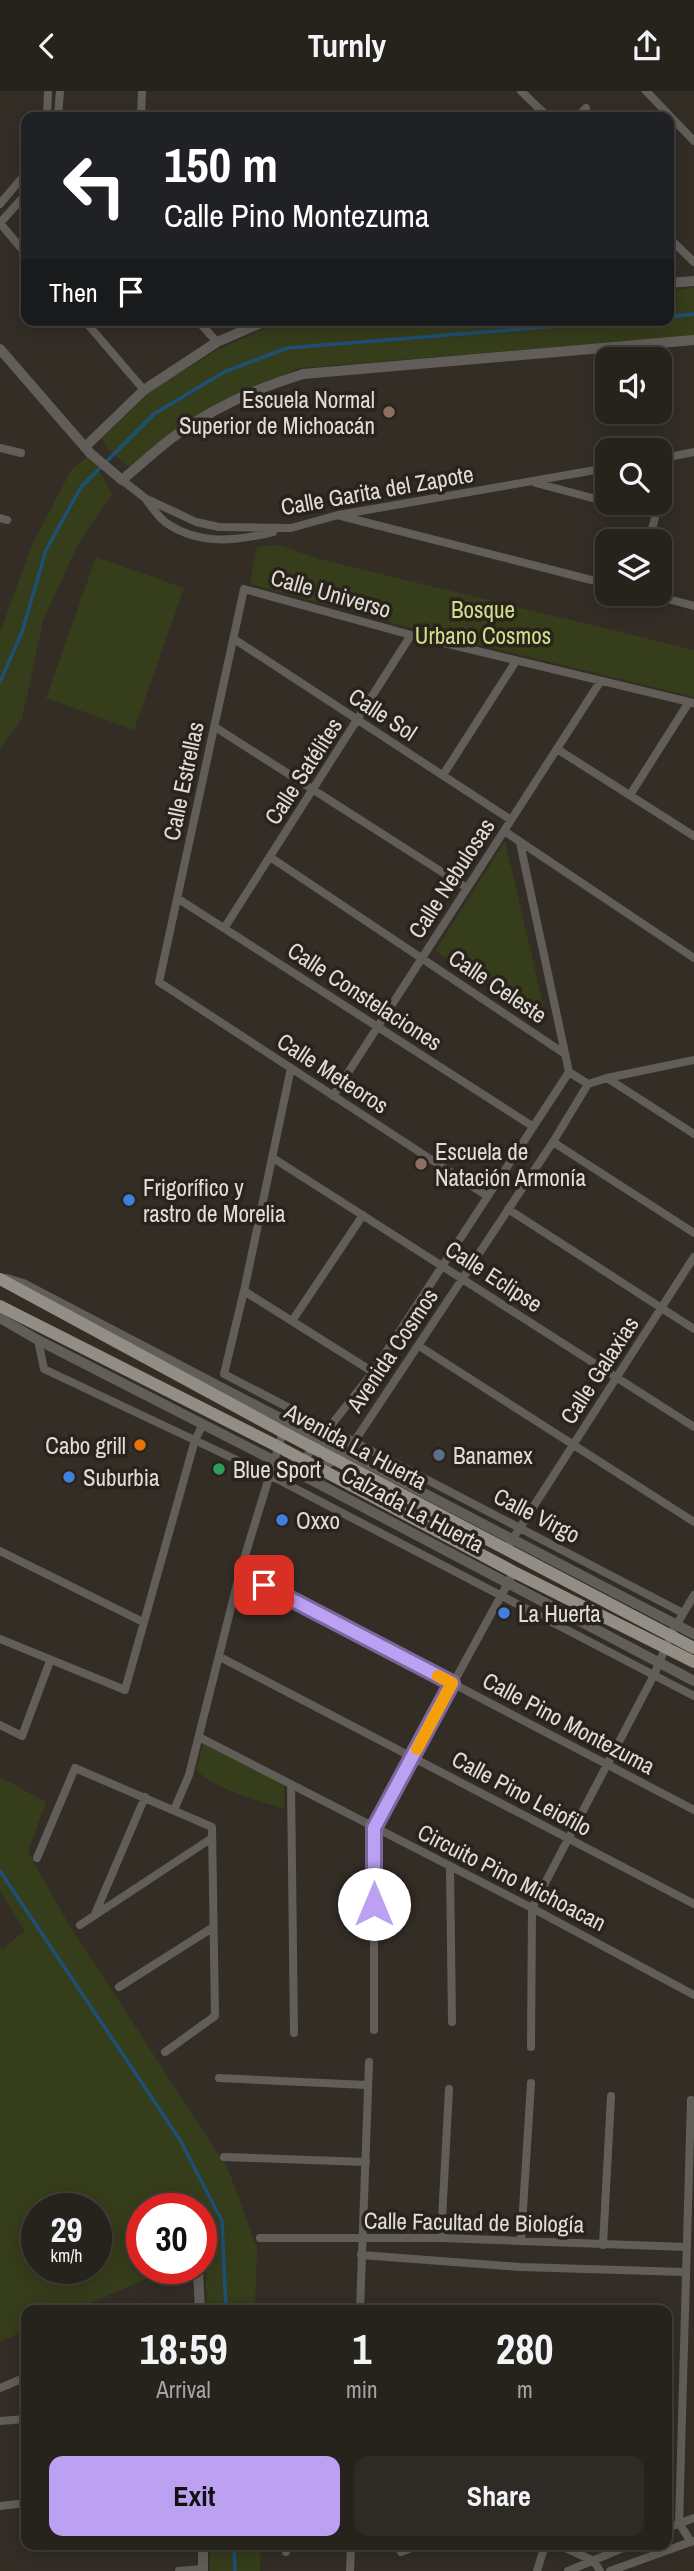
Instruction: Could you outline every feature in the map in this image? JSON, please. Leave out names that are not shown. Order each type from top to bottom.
[{"type":"main road","name":"Avenida La Huerta","points":[[0,1278],[283,1432],[346,1451],[694,1648]]},
{"type":"main road","name":"Avenida La Huerta","points":[[0,1306],[321,1468],[511,1577],[671,1636],[694,1662]]},
{"type":"street","points":[[47,112],[48,91]]},
{"type":"street","points":[[58,112],[60,91]]},
{"type":"street","points":[[141,112],[142,91]]},
{"type":"street","points":[[521,91],[543,112]]},
{"type":"street","points":[[646,91],[666,112]]},
{"type":"street","points":[[582,112],[586,108]]},
{"type":"street","points":[[674,120],[694,141]]},
{"type":"street","points":[[0,204],[21,179]]},
{"type":"street","points":[[21,200],[0,223],[21,248]]},
{"type":"street","points":[[674,243],[694,262]]},
{"type":"street","points":[[674,283],[694,281]]},
{"type":"street","points":[[89,326],[144,390]]},
{"type":"street","points":[[202,326],[216,342]]},
{"type":"street","points":[[87,450],[144,390],[216,342],[254,326]]},
{"type":"street","points":[[0,349],[87,450],[118,478],[176,435],[231,401],[303,374],[694,340]]},
{"type":"street","points":[[0,448],[21,453]]},
{"type":"street","points":[[672,456],[694,452]]},
{"type":"street","name":"Calle Garita del Zapote","points":[[118,478],[145,498],[195,522],[219,527],[291,528],[338,515],[595,470]]},
{"type":"street","points":[[532,482],[595,498]]},
{"type":"street","points":[[145,498],[164,521],[192,536],[216,541],[248,538],[291,528]]},
{"type":"street","points":[[338,515],[595,581]]},
{"type":"street","points":[[216,541],[219,527]]},
{"type":"street","name":"Calle Universo","points":[[244,589],[411,635],[692,703]]},
{"type":"street","name":"Calle Estrellas","points":[[159,982],[244,589]]},
{"type":"street","points":[[672,600],[694,606]]},
{"type":"street","name":"Calle Satélites","points":[[225,927],[411,635]]},
{"type":"street","name":"Calle Sol","points":[[234,639],[511,820]]},
{"type":"street","points":[[443,775],[516,661]]},
{"type":"street","name":"Calle Nebulosas","points":[[333,1096],[600,682]]},
{"type":"street","points":[[630,795],[692,703]]},
{"type":"street","points":[[215,727],[467,888]]},
{"type":"street","points":[[557,749],[694,836]]},
{"type":"street","points":[[504,831],[694,958]]},
{"type":"street","points":[[520,843],[569,1072],[587,1084],[694,1060]]},
{"type":"street","name":"Calle Celeste","points":[[270,857],[565,1054]]},
{"type":"street","name":"Calle Constelaciones","points":[[177,898],[533,1126]]},
{"type":"street","name":"Calle Meteoros","points":[[159,982],[488,1196]]},
{"type":"street","points":[[291,1068],[244,1291],[373,1372]]},
{"type":"street","name":"Avenida Cosmos","points":[[298,1473],[305,1460],[373,1372],[569,1072]]},
{"type":"street","points":[[607,1078],[694,1134]]},
{"type":"street","name":"Avenida Cosmos","points":[[298,1473],[321,1468],[346,1451],[419,1346],[553,1142],[587,1084]]},
{"type":"street","points":[[553,1142],[694,1233]]},
{"type":"street","name":"Calle Eclipse","points":[[273,1158],[694,1427]]},
{"type":"street","points":[[508,1209],[694,1329]]},
{"type":"street","points":[[292,1321],[363,1215]]},
{"type":"street","name":"Calle Galaxias","points":[[510,1544],[694,1257]]},
{"type":"street","points":[[0,1278],[23,1284],[319,1444]]},
{"type":"street","name":"Calle Virgo","points":[[244,1291],[224,1374],[330,1429],[346,1451],[520,1528],[683,1613]]},
{"type":"street","name":"Calzada La Huerta","points":[[0,1318],[202,1426],[511,1577],[694,1681]]},
{"type":"street","name":"Calzada La Huerta","points":[[37,1340],[44,1369],[271,1476],[694,1696]]},
{"type":"street","points":[[419,1346],[694,1521]]},
{"type":"street","points":[[0,1639],[125,1690],[195,1440],[202,1426]]},
{"type":"street","points":[[174,1810],[199,1737],[240,1572],[283,1432]]},
{"type":"street","points":[[0,1551],[143,1622]]},
{"type":"street","name":"Calle Pino Montezuma","points":[[240,1572],[694,1809]]},
{"type":"street","points":[[374,2030],[374,1828],[511,1577]]},
{"type":"street","points":[[531,2047],[532,1908],[694,1595]]},
{"type":"street","points":[[671,1636],[694,1634]]},
{"type":"street","name":"Calle Pino Leiofilo","points":[[220,1657],[694,1904]]},
{"type":"street","points":[[0,1725],[22,1736],[50,1661]]},
{"type":"street","name":"Circuito Pino Michoacan","points":[[199,1737],[532,1908],[694,1995]]},
{"type":"street","points":[[37,1858],[75,1768],[212,1826],[215,2016],[165,2052]]},
{"type":"street","points":[[290,1784],[294,2033]]},
{"type":"street","points":[[95,1914],[145,1797]]},
{"type":"street","points":[[80,1926],[212,1838]]},
{"type":"street","points":[[450,1867],[452,2022]]},
{"type":"street","points":[[118,1987],[212,1928]]},
{"type":"street","points":[[360,2305],[369,2062]]},
{"type":"street","points":[[219,2078],[367,2085]]},
{"type":"street","points":[[521,2241],[531,2083]]},
{"type":"street","points":[[440,2238],[449,2088]]},
{"type":"street","points":[[603,2245],[611,2096]]},
{"type":"street","points":[[672,2549],[692,2542],[679,2523],[691,2099]]},
{"type":"street","points":[[224,2157],[366,2162]]},
{"type":"street","name":"Calle Facultad de Biología","points":[[260,2238],[440,2238],[686,2248]]},
{"type":"street","name":"Calle Facultad de Biología","points":[[361,2255],[520,2267],[685,2272]]},
{"type":"street","points":[[199,2284],[200,2305]]},
{"type":"street","points":[[0,2388],[21,2379]]},
{"type":"street","points":[[0,2421],[21,2419]]},
{"type":"street","points":[[0,2506],[21,2504]]},
{"type":"street","points":[[672,2526],[694,2518]]},
{"type":"street","points":[[179,2571],[203,2570],[203,2550]]},
{"type":"street","points":[[350,2571],[351,2550]]},
{"type":"street","points":[[401,2552],[406,2550]]},
{"type":"street","points":[[537,2571],[543,2550]]},
{"type":"street","points":[[570,2550],[594,2561],[600,2571]]},
{"type":"street","points":[[568,2571],[619,2550]]},
{"type":"street","points":[[610,2571],[669,2550]]},
{"type":"green space","points":[[694,288],[694,336],[299,368],[228,399],[175,430],[129,467],[106,447],[102,438],[149,392],[217,350],[275,326],[674,326],[674,290]]},
{"type":"green space","points":[[91,454],[112,494],[77,546],[43,621],[22,719],[0,749],[0,633],[31,547],[71,470]]},
{"type":"green space","name":"Bosque Urbano Cosmos","points":[[279,545],[319,559],[694,650],[694,697],[422,631],[250,584],[257,547]]},
{"type":"green space","points":[[96,557],[184,588],[134,730],[46,698]]},
{"type":"green space","points":[[505,841],[546,1017],[541,1019],[435,951]]},
{"type":"green space","points":[[204,1742],[284,1784],[284,1809],[226,1789],[196,1770]]},
{"type":"green space","points":[[0,1777],[46,1802],[28,1852],[68,1923],[228,2169],[257,2248],[255,2305],[207,2305],[206,2284],[217,2284],[217,2193],[126,2193],[126,2284],[135,2284],[86,2305],[21,2305],[21,2333],[0,2342],[0,1946],[2,1949],[25,1931],[0,1891]]},
{"type":"green space","points":[[210,2550],[261,2550],[260,2571],[210,2571]]},
{"type":"waterway","points":[[674,316],[694,314]]},
{"type":"waterway","points":[[0,682],[22,632],[46,550],[81,487],[154,414],[224,372],[287,348],[559,326]]},
{"type":"waterway","points":[[0,1871],[180,2140],[222,2221],[226,2305]]},
{"type":"waterway","points":[[234,2550],[235,2571]]},
{"type":"slow traffic","points":[[417,1749],[452,1683],[438,1676]]},
{"type":"place","name":"Escuela Normal Superior de Michoacán","points":[[389,412]]},
{"type":"place","name":"Escuela de Natación Armonía","points":[[421,1164]]},
{"type":"place","name":"Frigorífico y rastro de Morelia","points":[[129,1200]]},
{"type":"place","name":"Cabo grill","points":[[140,1445]]},
{"type":"place","name":"Banamex","points":[[439,1455]]},
{"type":"place","name":"Blue Sport","points":[[219,1469]]},
{"type":"place","name":"Suburbia","points":[[69,1477]]},
{"type":"place","name":"Oxxo","points":[[282,1520]]},
{"type":"place","name":"La Huerta","points":[[504,1613]]},
{"type":"route","points":[[264,1585],[452,1683],[374,1828],[374,1904]]}]
